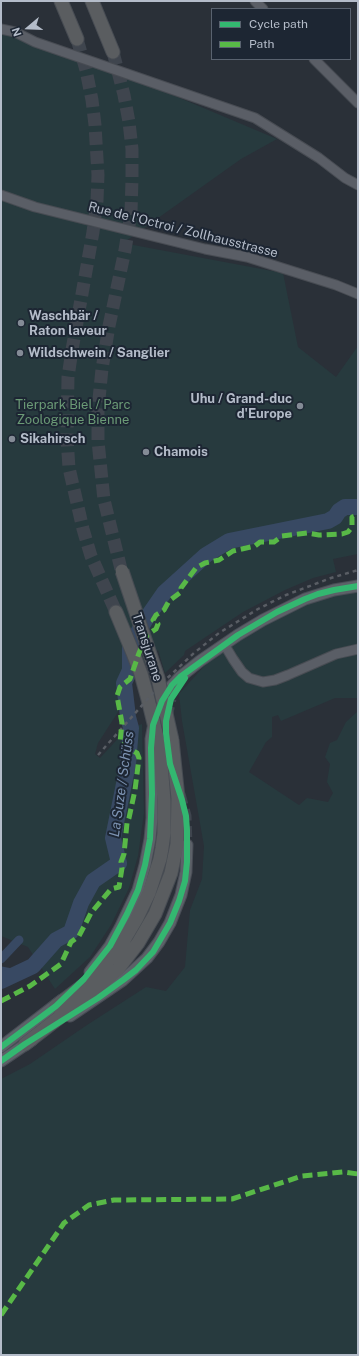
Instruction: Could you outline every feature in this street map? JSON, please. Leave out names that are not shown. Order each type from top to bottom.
[{"type":"highway","points":[[61,1],[77,39]]},
{"type":"highway","points":[[92,1],[113,52]]},
{"type":"highway","name":"Transjurane","points":[[25,1044],[104,982],[118,969],[147,930],[161,902],[171,873],[175,855],[178,832],[178,798],[172,740],[156,673],[121,570]]},
{"type":"highway","name":"Transjurane","points":[[56,1006],[95,975],[124,940],[138,918],[149,893],[160,860],[162,848],[164,833],[164,801],[158,742],[150,703],[141,674],[116,613]]},
{"type":"main road","points":[[56,1006],[84,979],[110,946],[138,890],[145,865],[152,818],[152,731],[159,707],[172,685],[180,677],[224,644],[256,623],[305,598],[334,590],[358,586]]},
{"type":"main road","points":[[172,699],[192,668]]},
{"type":"main road","points":[[25,1044],[115,987],[136,970],[153,952],[170,923],[179,902],[185,876],[187,845]]},
{"type":"main road","name":"Transjurane","points":[[1,1047],[56,1006]]},
{"type":"main road","name":"Transjurane","points":[[1,1061],[25,1044]]},
{"type":"street","points":[[1,29],[15,32],[34,42],[255,118],[319,158],[345,178],[358,185]]},
{"type":"street","points":[[315,60],[358,103]]},
{"type":"street","name":"Rue de l'Octroi / Zollhausstrasse","points":[[1,195],[35,207],[205,249],[248,257],[336,285],[358,294]]},
{"type":"street","points":[[224,644],[242,672],[249,678],[263,682],[275,680],[336,654],[358,649]]},
{"type":"green space","name":"Tierpark Biel / Parc Zoologique Bienne","points":[[1,24],[277,139],[241,159],[123,243],[283,273],[298,347],[336,377],[358,346],[358,554],[333,559],[336,572],[313,578],[285,590],[243,612],[185,651],[184,655],[165,673],[158,650],[136,673],[120,709],[98,743],[95,754],[100,758],[126,730],[142,724],[144,813],[138,856],[129,888],[111,925],[90,957],[55,989],[28,947],[1,936]]},
{"type":"green space","points":[[358,586],[358,698],[335,698],[281,721],[278,715],[272,717],[272,737],[266,742],[249,772],[299,805],[307,798],[328,802],[333,793],[327,782],[330,764],[325,757],[330,743],[337,740],[346,722],[358,711],[358,1355],[1,1355],[1,1079],[30,1064],[146,987],[166,991],[185,967],[190,910],[202,879],[204,846],[182,721],[179,694],[224,644],[277,612]]},
{"type":"waterway","name":"La Suze / Schüss","points":[[1,981],[33,966],[56,940],[71,932],[81,903],[93,881],[119,863],[113,838],[128,764],[131,728],[128,717],[124,683],[130,670],[130,648],[146,619],[164,593],[206,555],[229,541],[328,521],[335,517],[339,511],[345,507],[358,507]]},
{"type":"waterway","points":[[1,959],[19,940]]},
{"type":"waterway","points":[[1,971],[17,974]]},
{"type":"tunnel","points":[[77,39],[86,70],[92,100],[98,175],[97,201],[93,232],[68,377],[67,438],[69,468],[83,529],[91,556],[116,612]]},
{"type":"tunnel","points":[[113,52],[129,122],[132,149],[131,213],[102,369],[98,409],[98,441],[104,500],[121,569]]},
{"type":"tunnel","points":[[167,717],[171,699]]},
{"type":"tunnel","points":[[180,794],[186,816],[187,845]]},
{"type":"railway","points":[[98,755],[161,684],[194,653],[219,633],[258,609],[286,595],[331,578],[358,570]]},
{"type":"marked path","points":[[1,1001],[30,986],[61,964],[71,942],[79,936],[91,913],[111,889],[119,887],[127,823],[135,790],[139,758],[137,753],[120,742],[122,723],[117,696],[120,687],[130,679],[147,635],[156,629],[158,624],[153,620],[156,615],[164,610],[169,601],[181,592],[181,588],[196,568],[205,563],[219,560],[233,551],[255,546],[260,542],[274,542],[282,536],[307,533],[319,535],[342,534],[348,532],[352,527],[352,517],[358,515]]},
{"type":"marked path","points":[[1,1315],[64,1223],[89,1205],[114,1200],[232,1199],[302,1176],[343,1172],[358,1174]]},
{"type":"cycle path","points":[[1,1047],[56,1006],[84,979],[110,946],[127,914],[138,890],[150,839],[152,794],[151,748],[153,725],[162,701],[172,685],[180,677],[238,635],[277,612],[318,594],[358,586]]},
{"type":"cycle path","points":[[1,1061],[98,998],[136,970],[153,952],[170,923],[185,881],[187,862],[187,830],[186,816],[182,800],[170,764],[166,721],[171,699],[185,678]]},
{"type":"place","name":"Waschbär / Raton laveur","points":[[21,323]]},
{"type":"place","name":"Wildschwein / Sanglier","points":[[20,353]]},
{"type":"place","name":"Uhu / Grand-duc d'Europe","points":[[300,406]]},
{"type":"place","name":"Sikahirsch","points":[[12,439]]},
{"type":"place","name":"Chamois","points":[[146,452]]}]
